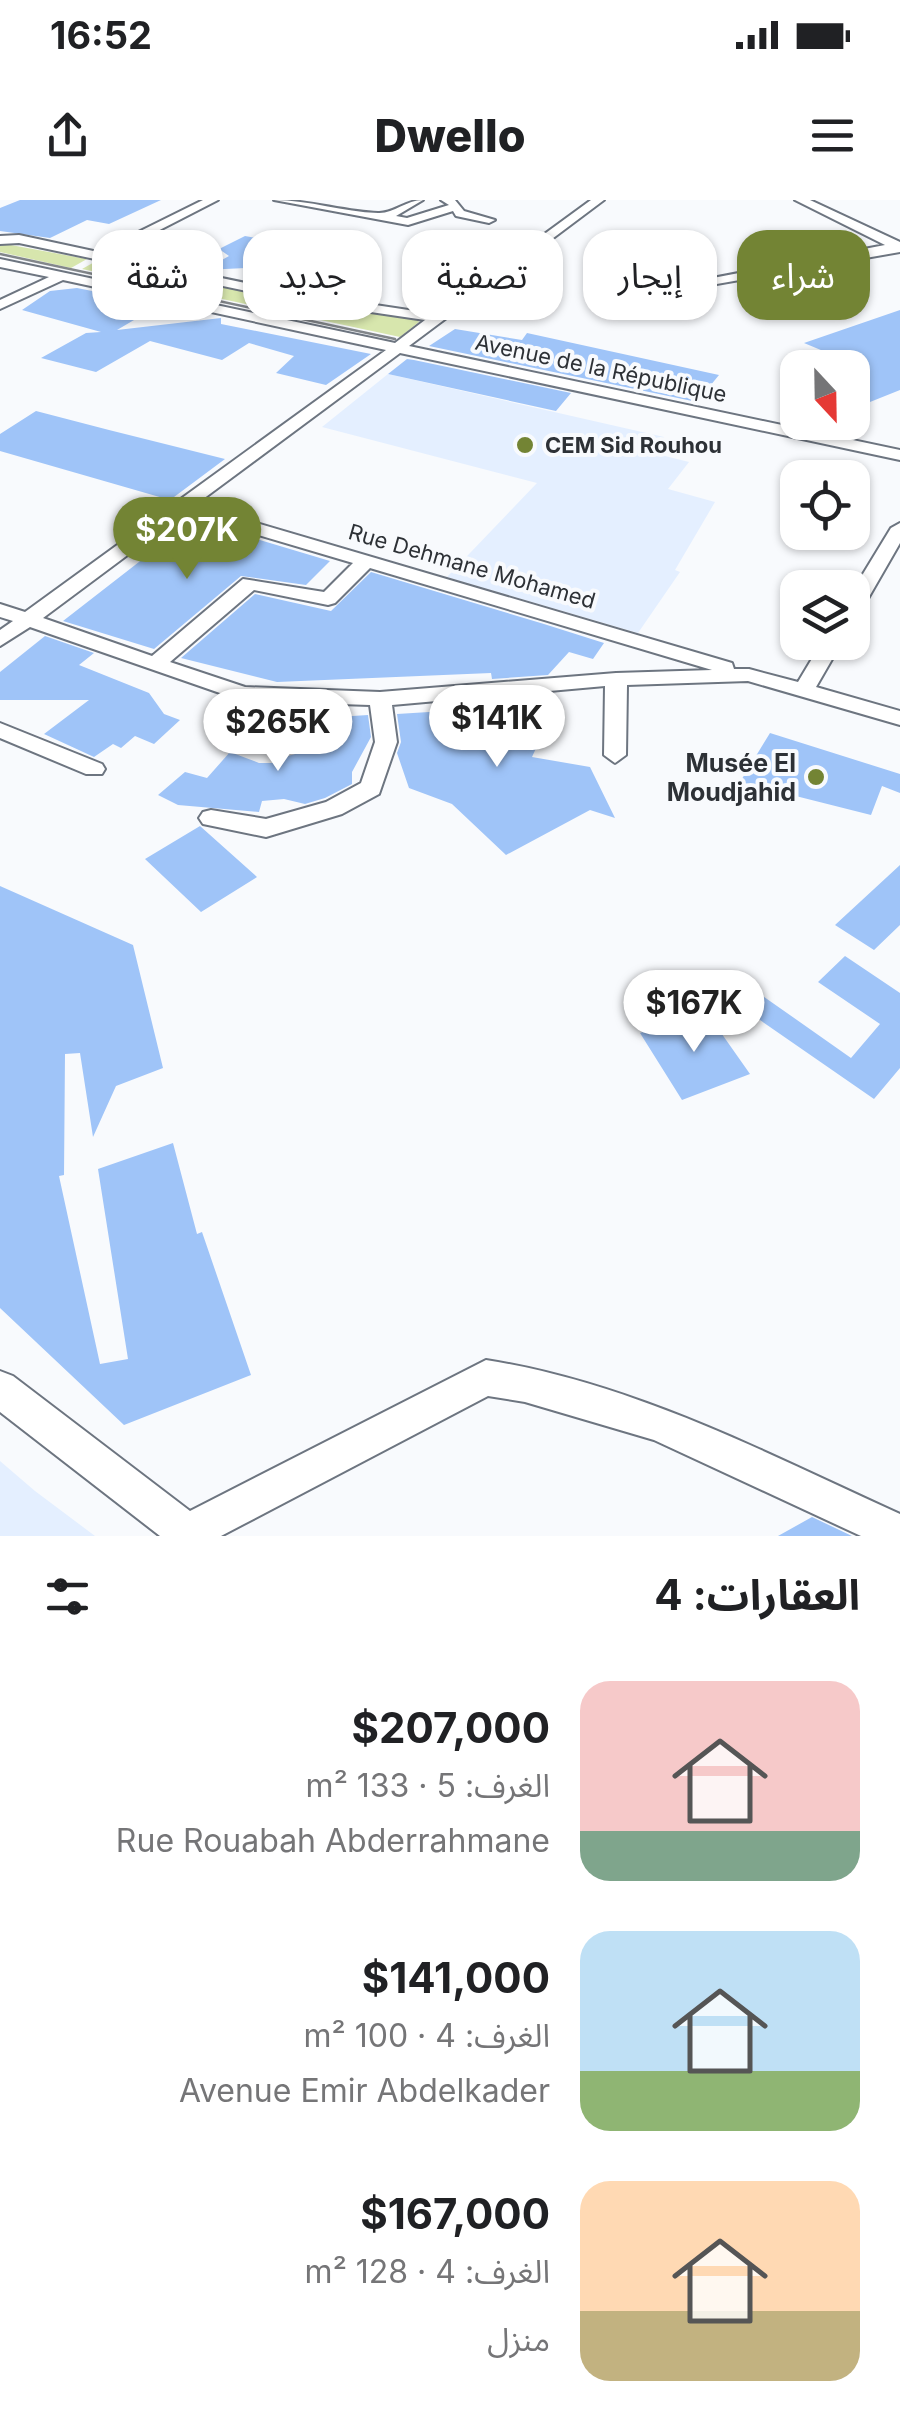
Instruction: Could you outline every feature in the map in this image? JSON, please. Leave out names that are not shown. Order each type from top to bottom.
[{"type":"street","points":[[151,230],[212,200]]},
{"type":"street","points":[[280,200],[416,222],[455,207]]},
{"type":"street","points":[[386,200],[382,204],[387,217]]},
{"type":"street","points":[[387,217],[417,200]]},
{"type":"street","points":[[441,200],[460,214],[490,220]]},
{"type":"street","points":[[557,230],[598,200]]},
{"type":"street","points":[[801,200],[899,247]]},
{"type":"street","points":[[0,240],[18,239],[92,255]]},
{"type":"street","points":[[717,281],[899,247]]},
{"type":"street","name":"Avenue de la République","points":[[0,262],[900,455]]},
{"type":"street","points":[[0,305],[62,276]]},
{"type":"street","points":[[223,282],[402,313]]},
{"type":"street","points":[[0,640],[433,320]]},
{"type":"street","name":"Rue Dehmane Mohamed","points":[[180,506],[749,675]]},
{"type":"street","points":[[870,579],[900,528]]},
{"type":"street","points":[[154,666],[250,583],[328,599],[366,560]]},
{"type":"street","points":[[0,610],[243,694],[380,698],[616,679],[749,675],[900,718]]},
{"type":"street","points":[[804,689],[821,660]]},
{"type":"street","points":[[615,755],[616,679]]},
{"type":"street","points":[[211,818],[266,828],[334,808],[371,788],[386,742],[380,698]]},
{"type":"street","points":[[0,730],[94,769]]},
{"type":"street","points":[[0,1389],[189,1535],[486,1378],[525,1384],[658,1424],[899,1528]]},
{"type":"shaded area","points":[[388,374],[664,437],[653,453],[689,462],[668,489],[715,502],[675,570],[680,572],[638,633],[447,577],[537,483],[322,427]]},
{"type":"shaded area","points":[[0,1461],[35,1491],[95,1536],[0,1536]]},
{"type":"green space","points":[[0,243],[87,259],[71,268],[0,252]]},
{"type":"green space","points":[[223,283],[243,287],[243,303],[223,299]]},
{"type":"green space","points":[[382,313],[402,316],[402,320],[418,320],[400,337],[320,320],[382,320]]},
{"type":"building","points":[[20,200],[161,200],[109,224],[87,220],[50,238],[0,231],[0,208]]},
{"type":"building","points":[[243,237],[243,268],[223,269],[223,259],[229,256],[223,247]]},
{"type":"building","points":[[50,291],[92,291],[92,320],[134,320],[117,330],[221,320],[221,324],[371,354],[326,385],[276,373],[294,356],[249,343],[222,360],[150,341],[96,372],[41,358],[86,333],[101,332],[22,310]]},
{"type":"building","points":[[900,310],[900,390],[870,402],[870,350],[821,350],[804,343]]},
{"type":"building","points":[[455,329],[522,340],[527,333],[719,375],[697,402],[429,346]]},
{"type":"building","points":[[407,359],[571,393],[556,411],[388,374]]},
{"type":"building","points":[[36,411],[225,459],[170,500],[0,451],[0,434]]},
{"type":"building","points":[[193,520],[330,561],[306,585],[241,576],[154,649],[63,621]]},
{"type":"building","points":[[371,572],[604,643],[593,659],[569,652],[548,675],[492,679],[491,673],[277,682],[181,658],[255,594],[331,611]]},
{"type":"building","points":[[45,636],[94,653],[79,665],[149,693],[164,714],[180,720],[154,744],[135,736],[121,748],[113,744],[94,757],[44,734],[89,700],[0,700],[0,672]]},
{"type":"building","points":[[528,697],[524,701],[559,698],[532,757],[590,767],[615,818],[590,810],[506,855],[452,804],[409,788],[397,753],[401,742],[397,714],[493,708],[493,700]]},
{"type":"building","points":[[368,715],[371,737],[352,772],[352,784],[325,798],[305,804],[284,799],[262,801],[259,812],[178,805],[158,795],[185,772],[207,778],[230,752],[259,763],[282,763],[284,757],[314,749],[328,738],[337,717]]},
{"type":"building","name":"Musée El Moudjahid","points":[[770,733],[900,774],[900,793],[882,786],[871,815],[740,782]]},
{"type":"building","points":[[200,826],[257,877],[201,912],[145,859]]},
{"type":"building","points":[[900,865],[900,925],[874,950],[835,925]]},
{"type":"building","points":[[0,886],[133,945],[163,1068],[116,1086],[93,1137],[80,1053],[65,1054],[64,1175],[59,1176],[100,1364],[128,1359],[98,1169],[173,1143],[197,1234],[202,1232],[251,1375],[124,1425],[0,1308]]},
{"type":"building","points":[[845,956],[900,993],[900,1068],[874,1099],[744,1009],[760,994],[851,1058],[880,1024],[818,982]]},
{"type":"building","points":[[705,1010],[750,1074],[682,1100],[640,1033]]},
{"type":"building","points":[[812,1517],[852,1536],[778,1536]]},
{"type":"tram line","points":[[0,254],[395,339]]},
{"type":"place","name":"CEM Sid Rouhou","points":[[525,445]]},
{"type":"place","name":"Musée El Moudjahid","points":[[816,777]]}]
